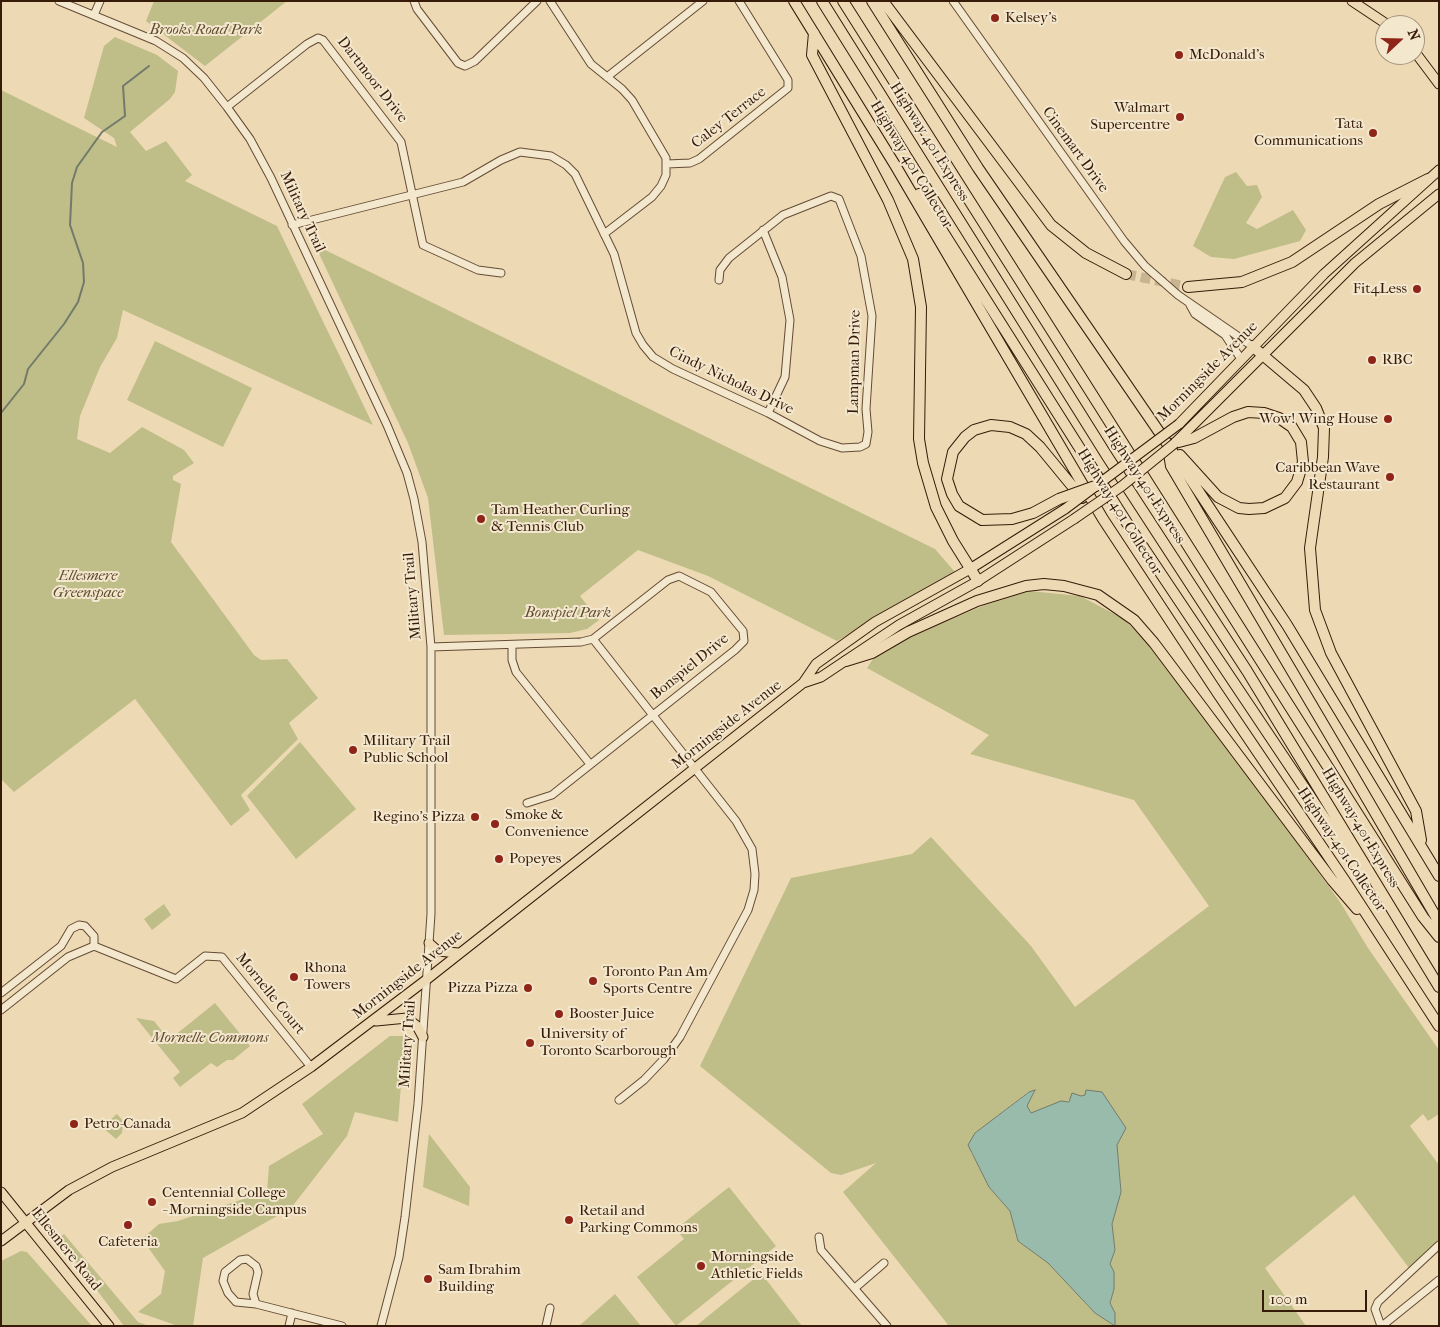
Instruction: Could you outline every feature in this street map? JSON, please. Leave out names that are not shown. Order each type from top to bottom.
[{"type":"highway","name":"Highway 401 Collector","points":[[794,1],[895,165],[1103,519],[1439,1026]]},
{"type":"highway","name":"Highway 401 Express","points":[[822,1],[1107,456],[1247,671],[1438,986]]},
{"type":"highway","name":"Highway 401 Express","points":[[842,1],[1423,917],[1439,938]]},
{"type":"highway","points":[[872,1],[978,168],[1170,442],[1287,625],[1439,876]]},
{"type":"highway","points":[[883,1],[1051,225],[1086,253],[1126,274]]},
{"type":"highway","points":[[814,32],[812,55],[888,200],[913,259],[921,307],[919,439],[923,463],[936,508],[953,541],[978,581]]},
{"type":"highway","points":[[895,165],[908,176],[1127,523],[1438,986]]},
{"type":"highway","points":[[1188,287],[1242,282],[1292,262],[1379,204],[1428,179]]},
{"type":"highway","points":[[1252,346],[1304,390],[1316,408],[1324,428],[1323,457],[1310,548],[1315,610],[1331,653],[1416,811],[1423,848]]},
{"type":"highway","points":[[1248,412],[1264,413],[1279,418],[1292,427],[1301,442],[1303,462],[1297,482],[1284,498],[1264,508],[1238,508],[1218,497],[1170,442],[1248,412]]},
{"type":"highway","points":[[1098,485],[1060,499],[1034,513],[1012,518],[982,520],[959,506],[952,494],[947,479],[953,452],[965,437],[974,430],[991,425],[1010,427],[1026,434],[1040,447],[1093,511],[1103,519]]},
{"type":"highway","points":[[1170,442],[1172,466],[1436,917],[1439,927]]},
{"type":"highway","points":[[846,661],[872,653],[908,632],[977,601],[1026,586],[1044,584],[1064,586],[1098,595],[1134,620],[1154,643],[1332,880],[1379,934]]},
{"type":"main road","points":[[1352,1],[1375,16]]},
{"type":"main road","points":[[1425,64],[1439,78]]},
{"type":"main road","points":[[1425,65],[1439,84]]},
{"type":"main road","name":"Morningside Avenue","points":[[1,1241],[70,1190],[112,1167],[242,1113],[311,1067],[426,980],[803,683],[816,664],[875,622],[970,569],[1065,509],[1098,485],[1179,424],[1252,346],[1324,274],[1439,170]]},
{"type":"main road","name":"Morningside Avenue","points":[[1189,436],[1355,263],[1439,194]]},
{"type":"main road","name":"Morningside Avenue","points":[[803,683],[821,677],[899,625],[978,581],[1074,519],[1122,486],[1170,442]]},
{"type":"main road","points":[[429,943],[441,952],[458,953]]},
{"type":"main road","points":[[371,1022],[384,1018],[406,1018],[417,1026],[423,1037]]},
{"type":"main road","name":"Ellesmere Road","points":[[1,1192],[109,1326]]},
{"type":"street","name":"Military Trail","points":[[60,1],[156,41],[183,58],[204,78],[227,107],[258,155],[292,225],[407,473],[419,521],[431,647],[429,943],[423,1037],[404,1225],[400,1257],[382,1326]]},
{"type":"street","points":[[94,15],[100,1]]},
{"type":"street","points":[[414,1],[417,9],[458,63],[465,66],[475,61],[537,1]]},
{"type":"street","points":[[550,1],[591,64],[632,100],[662,149],[667,164],[661,186],[652,197],[604,234]]},
{"type":"street","points":[[607,78],[703,1]]},
{"type":"street","name":"Caley Terrace","points":[[667,164],[690,163],[699,159],[786,91],[789,85],[784,73],[739,1]]},
{"type":"street","name":"Cinemart Drive","points":[[953,1],[1124,241],[1154,274],[1189,302],[1252,346]]},
{"type":"street","name":"Dartmoor Drive","points":[[227,107],[306,44],[318,38],[323,40],[398,136],[404,152],[412,195]]},
{"type":"street","name":"Cindy Nicholas Drive","points":[[412,195],[463,182],[510,155],[520,152],[539,153],[559,159],[575,174],[614,254],[636,333],[648,352],[673,369],[768,413],[828,444],[848,448],[866,444]]},
{"type":"street","points":[[292,225],[412,195],[423,246],[478,270],[501,273]]},
{"type":"street","name":"Lampman Drive","points":[[719,280],[720,270],[728,260],[763,230],[791,210],[836,196],[841,202],[861,256],[872,311],[866,409],[868,432],[866,444]]},
{"type":"street","points":[[763,230],[782,277],[790,320],[785,377],[768,413]]},
{"type":"street","name":"Cinemart Drive","points":[[1189,302],[1195,314],[1225,335],[1241,359]]},
{"type":"street","name":"Bonspiel Drive","points":[[431,647],[575,644],[593,639],[668,580],[679,576],[712,592],[740,627],[744,635],[741,645],[552,794],[526,803]]},
{"type":"street","points":[[593,639],[736,821],[752,849],[754,890],[748,910],[680,1037],[664,1059],[644,1080],[619,1100]]},
{"type":"street","points":[[512,646],[512,660],[516,672],[590,764]]},
{"type":"street","points":[[1,993],[61,946],[71,929],[79,925],[85,926],[94,936],[94,946],[68,957],[1,1010]]},
{"type":"street","name":"Mornelle Court","points":[[94,946],[176,979],[205,956],[222,957],[311,1067]]},
{"type":"street","points":[[819,1237],[821,1250],[887,1326]]},
{"type":"street","points":[[1439,1245],[1378,1302],[1375,1309],[1382,1326],[1439,1280]]},
{"type":"street","points":[[256,1304],[253,1294],[258,1272],[256,1266],[247,1259],[240,1260],[226,1272],[224,1284],[236,1302],[256,1304],[342,1326]]},
{"type":"street","points":[[855,1288],[884,1263]]},
{"type":"street","points":[[546,1326],[550,1308]]},
{"type":"street","points":[[289,1326],[292,1314]]},
{"type":"green space","name":"Brooks Road Park","points":[[154,1],[287,1],[205,66],[146,21]]},
{"type":"green space","name":"Ellesmere Greenspace","points":[[115,37],[157,55],[178,71],[175,92],[170,99],[130,132],[146,151],[166,141],[192,175],[185,181],[277,226],[373,425],[123,310],[117,338],[100,367],[80,416],[77,439],[110,453],[142,427],[184,450],[194,463],[173,476],[173,480],[181,484],[171,542],[254,655],[261,660],[287,659],[318,698],[289,723],[298,739],[241,795],[250,810],[231,826],[135,699],[14,792],[1,779],[1,90],[117,147],[114,138],[84,118],[104,46]]},
{"type":"green space","points":[[1236,172],[1247,186],[1257,185],[1262,197],[1246,223],[1257,229],[1293,210],[1306,230],[1300,241],[1234,259],[1211,257],[1193,246],[1225,177]]},
{"type":"green space","name":"Bonspiel Park","points":[[315,245],[935,549],[955,572],[837,641],[708,576],[638,550],[580,596],[599,620],[587,629],[570,633],[444,635],[428,498],[408,443]]},
{"type":"green space","points":[[155,341],[252,388],[223,447],[127,400]]},
{"type":"green space","points":[[1030,591],[1080,596],[1124,619],[1149,645],[1246,772],[1340,902],[1368,948],[1439,1050],[1439,1114],[1428,1121],[1423,1114],[1410,1126],[1439,1165],[1439,1241],[1409,1268],[1354,1195],[1265,1268],[1306,1326],[1115,1326],[1115,1313],[1110,1303],[1114,1289],[1114,1272],[1110,1264],[1115,1250],[1112,1224],[1121,1192],[1117,1145],[1126,1128],[1117,1116],[1085,1095],[1031,1113],[1026,1106],[1035,1090],[1028,1092],[975,1133],[971,1153],[983,1171],[989,1187],[1010,1211],[1018,1241],[1048,1263],[1095,1313],[1114,1326],[949,1326],[843,1192],[876,1163],[841,1175],[831,1173],[700,1066],[791,878],[912,854],[931,837],[1031,946],[1075,1007],[1209,906],[1134,800],[970,754],[989,735],[867,668],[877,653],[911,636],[985,605]]},
{"type":"green space","points":[[300,742],[356,809],[296,859],[247,796]]},
{"type":"green space","points":[[164,904],[171,915],[152,930],[144,919]]},
{"type":"green space","name":"Mornelle Commons","points":[[215,1003],[250,1046],[233,1060],[227,1060],[217,1067],[211,1063],[180,1087],[173,1078],[180,1072],[136,1018],[154,1021],[169,1040]]},
{"type":"green space","points":[[390,1036],[405,1036],[398,1122],[355,1112],[347,1136],[291,1208],[203,1258],[193,1326],[178,1326],[138,1312],[161,1294],[165,1271],[142,1239],[159,1224],[178,1221],[267,1191],[269,1166],[323,1134],[302,1104]]},
{"type":"green space","points":[[117,1114],[123,1121],[122,1133],[116,1139],[102,1127]]},
{"type":"green space","points":[[429,1134],[470,1187],[469,1206],[423,1187]]},
{"type":"green space","name":"Morningside Athletic Fields","points":[[729,1187],[776,1246],[676,1326],[637,1277],[684,1239],[676,1229]]},
{"type":"green space","points":[[64,1234],[138,1322],[149,1326],[124,1326],[68,1252],[60,1237]]},
{"type":"green space","points":[[21,1251],[27,1252],[92,1326],[1,1326],[1,1261]]},
{"type":"green space","points":[[761,1273],[802,1326],[696,1326]]},
{"type":"green space","points":[[615,1294],[641,1326],[579,1326]]},
{"type":"shaded area","points":[[1035,1090],[1027,1106],[1031,1113],[1061,1101],[1069,1102],[1072,1093],[1081,1096],[1085,1095],[1086,1090],[1102,1092],[1126,1128],[1117,1145],[1121,1192],[1112,1224],[1115,1250],[1110,1264],[1114,1272],[1114,1289],[1110,1303],[1115,1313],[1115,1326],[1095,1313],[1048,1263],[1018,1241],[1010,1211],[989,1187],[968,1145],[975,1133],[1029,1092]]},
{"type":"waterway","points":[[1,413],[24,384],[28,369],[64,324],[78,302],[84,282],[83,263],[70,225],[72,183],[77,167],[102,132],[125,116],[123,86],[149,66]]},
{"type":"tunnel","points":[[1126,274],[1188,287]]},
{"type":"place","name":"Kelsey's","points":[[995,18]]},
{"type":"place","name":"McDonald's","points":[[1179,55]]},
{"type":"place","name":"Walmart Supercentre","points":[[1180,117]]},
{"type":"place","name":"Tata Communications","points":[[1373,133]]},
{"type":"place","name":"Fit4Less","points":[[1417,289]]},
{"type":"place","name":"RBC","points":[[1372,360]]},
{"type":"place","name":"Wow! Wing House","points":[[1388,419]]},
{"type":"place","name":"Caribbean Wave Restaurant","points":[[1390,477]]},
{"type":"place","name":"Tam Heather Curling & Tennis Club","points":[[481,519]]},
{"type":"place","name":"Military Trail Public School","points":[[353,750]]},
{"type":"place","name":"Regino's Pizza","points":[[475,817]]},
{"type":"place","name":"Smoke & Convenience","points":[[495,824]]},
{"type":"place","name":"Popeyes","points":[[499,859]]},
{"type":"place","name":"Rhona Towers","points":[[294,977]]},
{"type":"place","name":"Toronto Pan Am Sports Centre","points":[[593,981]]},
{"type":"place","name":"Pizza Pizza","points":[[528,988]]},
{"type":"place","name":"Booster Juice","points":[[559,1014]]},
{"type":"place","name":"University of Toronto Scarborough","points":[[530,1043]]},
{"type":"place","name":"Petro-Canada","points":[[74,1124]]},
{"type":"place","name":"Centennial College - Morningside Campus","points":[[152,1202]]},
{"type":"place","name":"Retail and Parking Commons","points":[[569,1220]]},
{"type":"place","name":"Cafeteria","points":[[128,1225]]},
{"type":"place","name":"Morningside Athletic Fields","points":[[701,1266]]},
{"type":"place","name":"Sam Ibrahim Building","points":[[428,1279]]}]
